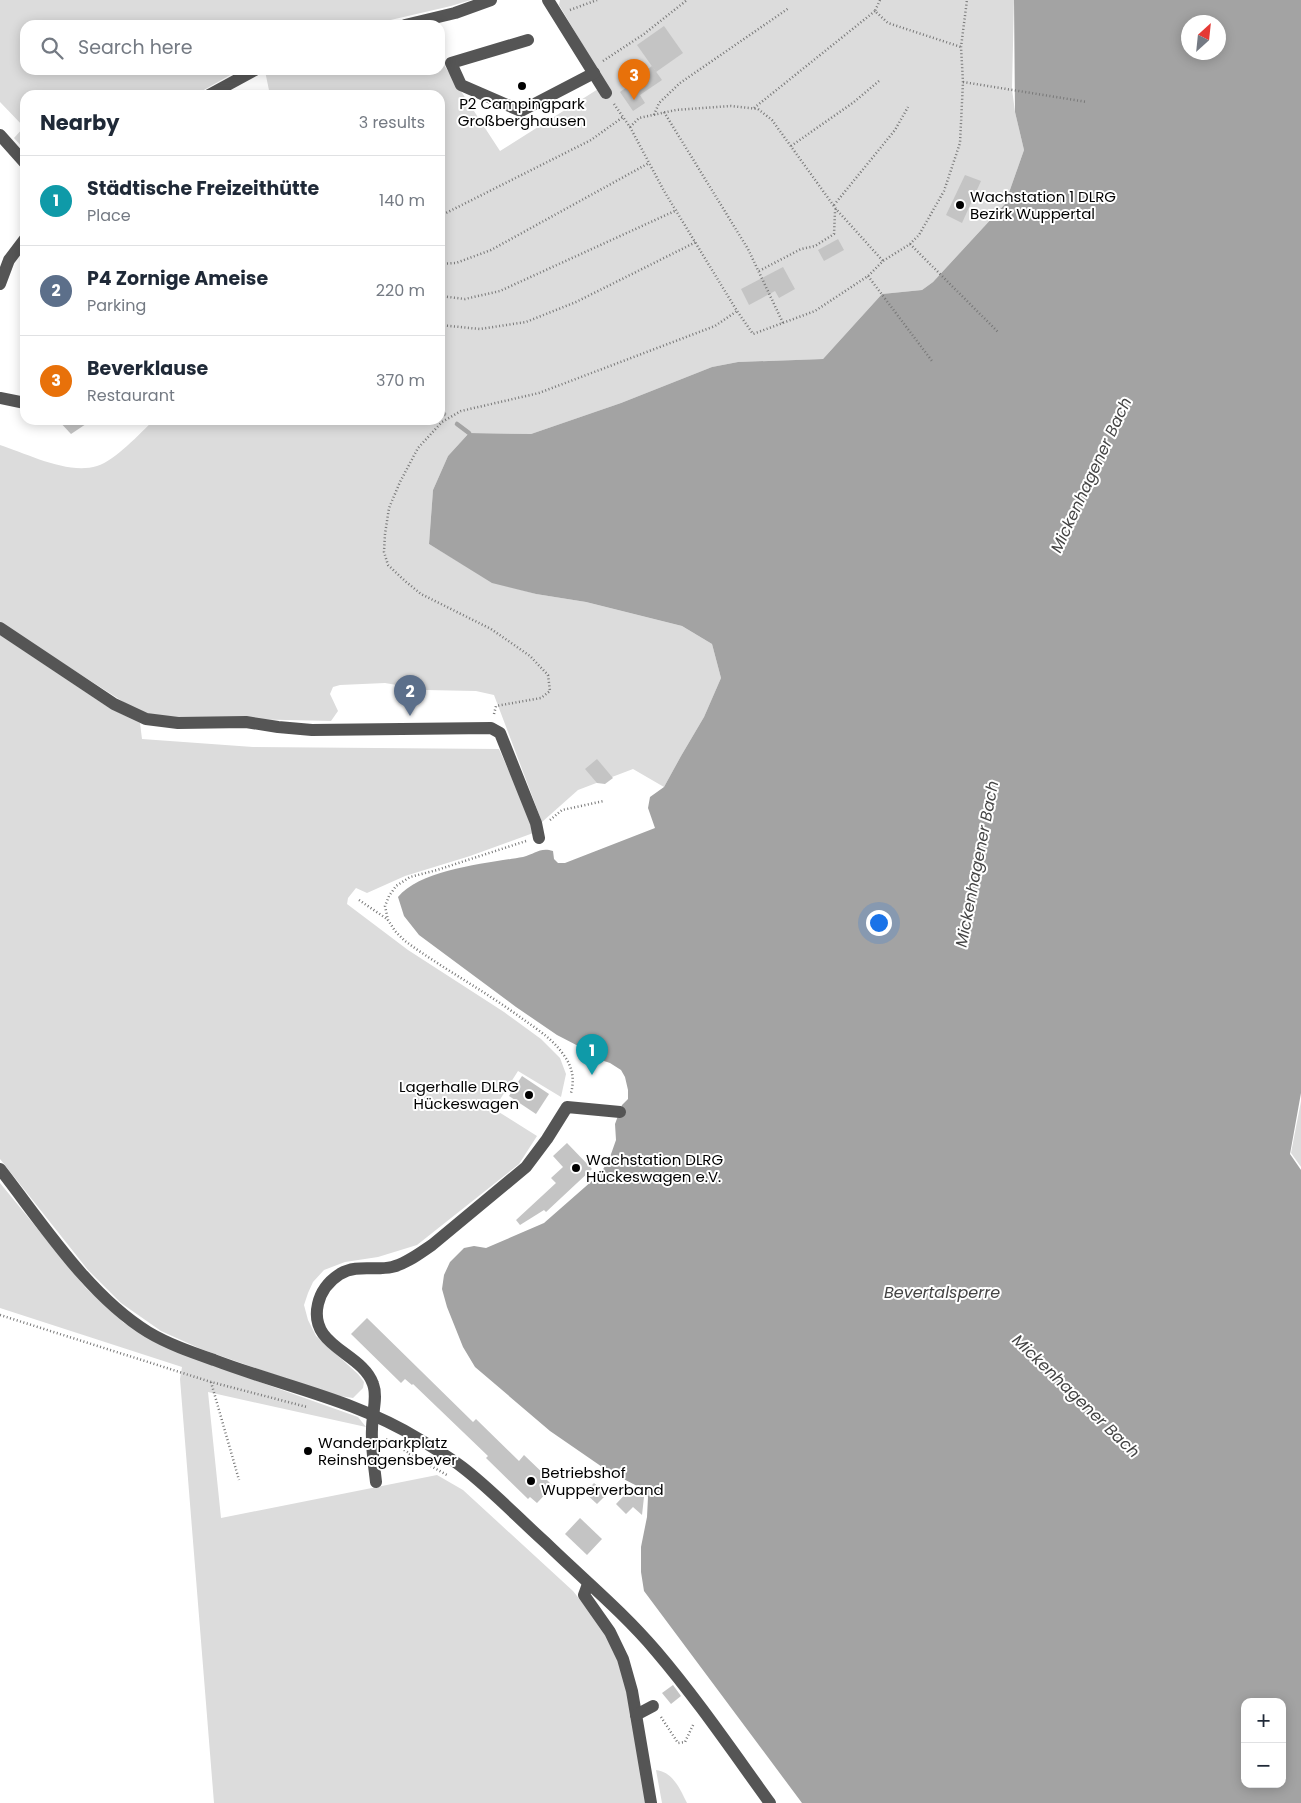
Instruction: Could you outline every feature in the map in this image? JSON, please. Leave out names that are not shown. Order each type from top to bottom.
[{"type":"street","points":[[425,20],[455,13],[491,0]]},
{"type":"street","points":[[548,0],[606,93]]},
{"type":"street","points":[[528,40],[450,63],[461,86],[521,111],[593,71]]},
{"type":"street","points":[[218,90],[246,75]]},
{"type":"street","points":[[0,135],[20,157]]},
{"type":"street","points":[[0,284],[5,258],[20,244]]},
{"type":"street","points":[[0,398],[20,402]]},
{"type":"street","points":[[0,628],[114,704],[146,719],[178,723],[246,722],[312,730],[491,728],[500,734],[536,823],[538,834]]},
{"type":"street","points":[[376,1482],[372,1449],[372,1414],[376,1392],[373,1382],[359,1365],[333,1345],[325,1336],[320,1326],[317,1314],[318,1305],[326,1287],[342,1273],[355,1268],[394,1267],[420,1254],[526,1167],[567,1107],[620,1112]]},
{"type":"street","points":[[0,1169],[77,1268],[96,1289],[124,1315],[148,1332],[177,1347],[242,1371],[372,1414],[411,1434],[460,1465],[491,1491],[654,1649],[683,1684],[770,1803]]},
{"type":"street","points":[[588,1584],[584,1595],[610,1632],[623,1659],[632,1691],[651,1803]]},
{"type":"street","points":[[636,1715],[653,1706]]},
{"type":"path","points":[[557,15],[597,0]]},
{"type":"path","points":[[593,71],[688,0]]},
{"type":"path","points":[[754,108],[875,11],[880,0]]},
{"type":"path","points":[[606,93],[630,127],[676,210],[753,334],[815,311],[868,276],[883,261],[910,244],[919,235],[944,191],[960,143],[963,82],[961,47],[967,0]]},
{"type":"path","points":[[654,115],[658,103],[680,83],[789,8]]},
{"type":"path","points":[[875,11],[888,23],[961,47]]},
{"type":"path","points":[[791,146],[854,102],[879,81]]},
{"type":"path","points":[[963,82],[1087,102]]},
{"type":"path","points":[[630,127],[639,118],[676,110],[731,106],[758,109],[772,120],[836,208],[883,261]]},
{"type":"path","points":[[834,205],[895,130],[908,107]]},
{"type":"path","points":[[664,112],[748,250],[783,323]]},
{"type":"path","points":[[445,213],[591,140],[623,118]]},
{"type":"path","points":[[445,264],[456,263],[491,250],[649,163]]},
{"type":"path","points":[[758,271],[801,249],[814,246],[834,234],[834,212],[836,208]]},
{"type":"path","points":[[445,297],[465,299],[500,291],[676,210]]},
{"type":"path","points":[[445,326],[480,329],[526,322],[576,302],[696,242]]},
{"type":"path","points":[[910,244],[998,332]]},
{"type":"path","points":[[868,276],[932,361]]},
{"type":"path","points":[[445,420],[461,411],[539,393],[715,326],[737,311]]},
{"type":"path","points":[[439,425],[418,448],[400,482],[389,508],[384,552],[388,565],[415,589],[491,629],[530,656],[548,675],[550,690],[541,698],[496,706],[491,728]]},
{"type":"path","points":[[567,1107],[574,1076],[564,1055],[555,1044],[500,1003],[405,941],[388,920],[385,906],[396,886],[410,877],[520,843],[538,834],[562,810],[604,802]]},
{"type":"path","points":[[359,900],[388,920]]},
{"type":"path","points":[[0,1315],[211,1382],[239,1480]]},
{"type":"path","points":[[653,1706],[678,1743],[685,1742],[694,1724],[693,1719]]},
{"type":"shaded area","points":[[0,0],[471,0],[391,20],[20,20],[20,75],[230,75],[204,90],[20,90],[20,123],[0,102]]},
{"type":"shaded area","points":[[560,0],[1014,0],[1012,89],[1024,150],[1005,204],[933,282],[922,290],[882,294],[823,359],[738,362],[712,367],[621,403],[531,434],[469,433],[448,456],[433,490],[429,544],[492,582],[536,594],[586,602],[682,626],[712,644],[721,678],[704,717],[664,787],[633,769],[578,790],[542,822],[494,695],[476,691],[426,690],[385,683],[340,685],[333,687],[330,694],[338,711],[331,721],[147,717],[0,623],[0,445],[61,466],[86,468],[97,466],[112,458],[149,425],[445,425],[445,90],[269,90],[266,75],[445,75],[445,67],[500,151],[606,84],[559,5]]},
{"type":"shaded area","points":[[20,131],[20,145],[14,138]]},
{"type":"shaded area","points":[[0,635],[108,707],[140,723],[142,739],[253,747],[499,749],[536,832],[470,856],[405,876],[367,893],[356,888],[348,898],[347,904],[408,950],[504,1012],[541,1039],[560,1058],[566,1074],[561,1097],[518,1071],[494,1109],[537,1136],[519,1164],[417,1245],[378,1257],[345,1262],[324,1270],[313,1282],[304,1305],[308,1320],[316,1336],[358,1374],[364,1382],[363,1388],[353,1398],[333,1395],[201,1349],[161,1331],[121,1303],[88,1270],[0,1159]]},
{"type":"shaded area","points":[[1301,1101],[1301,1167],[1291,1153]]},
{"type":"shaded area","points":[[0,1183],[86,1288],[124,1323],[201,1361],[358,1417],[366,1427],[208,1392],[221,1518],[437,1475],[463,1490],[573,1591],[599,1624],[614,1648],[627,1690],[647,1803],[214,1803],[180,1379],[182,1367],[0,1308]]},
{"type":"shaded area","points":[[656,1770],[662,1771],[671,1778],[679,1787],[687,1803],[662,1803]]},
{"type":"water","name":"Bevertalsperre","points":[[1014,0],[1301,0],[1301,1093],[1290,1154],[1301,1170],[1301,1803],[802,1803],[644,1591],[641,1572],[641,1547],[647,1517],[648,1497],[641,1488],[608,1471],[550,1431],[475,1367],[463,1347],[442,1289],[444,1275],[450,1262],[464,1248],[474,1246],[486,1248],[544,1223],[601,1173],[610,1157],[616,1140],[615,1124],[622,1105],[628,1099],[628,1090],[621,1070],[557,1035],[419,935],[404,916],[398,897],[409,887],[422,880],[456,869],[523,857],[545,850],[553,851],[554,859],[558,863],[565,863],[655,828],[648,808],[650,797],[664,787],[704,717],[721,678],[712,644],[682,626],[586,602],[536,594],[492,583],[429,544],[433,490],[448,456],[469,433],[531,434],[621,403],[712,367],[738,362],[823,359],[882,294],[922,290],[933,282],[1005,204],[1024,150],[1015,112]]},
{"type":"building","points":[[664,26],[683,53],[656,72],[637,45]]},
{"type":"building","points":[[652,66],[662,80],[640,95],[645,103],[633,111],[620,92]]},
{"type":"building","name":"Wachstation 1 DLRG Bezirk Wuppertal","points":[[965,175],[981,181],[962,223],[946,215]]},
{"type":"building","points":[[838,239],[844,250],[824,261],[818,250]]},
{"type":"building","points":[[783,267],[795,289],[779,298],[775,291],[749,305],[741,289]]},
{"type":"building","points":[[63,425],[84,425],[71,434]]},
{"type":"building","points":[[597,759],[613,778],[605,784],[597,783],[585,769]]},
{"type":"building","name":"Lagerhalle DLRG Hückeswagen","points":[[522,1076],[549,1094],[536,1114],[509,1096]]},
{"type":"building","name":"Wachstation DLRG Hückeswagen e.V.","points":[[567,1143],[592,1169],[546,1212],[544,1210],[520,1225],[516,1220],[556,1183],[551,1178],[563,1167],[553,1156]]},
{"type":"building","points":[[367,1318],[473,1422],[476,1419],[519,1461],[524,1455],[547,1477],[546,1479],[553,1486],[537,1503],[530,1497],[528,1499],[486,1458],[488,1456],[413,1384],[405,1379],[401,1383],[351,1334]]},
{"type":"building","points":[[594,1483],[607,1494],[597,1504],[585,1493]]},
{"type":"building","points":[[632,1487],[644,1497],[642,1515],[633,1507],[626,1514],[616,1504]]},
{"type":"building","points":[[580,1518],[602,1539],[587,1555],[565,1534]]},
{"type":"building","points":[[673,1685],[681,1696],[671,1704],[662,1693]]},
{"type":"waterway","points":[[457,424],[469,433]]},
{"type":"place","name":"P2 Campingpark Großberghausen","points":[[522,86]]},
{"type":"place","name":"Beverklause","points":[[634,100]]},
{"type":"place","name":"Wachstation 1 DLRG Bezirk Wuppertal","points":[[960,205]]},
{"type":"place","name":"P4 Zornige Ameise","points":[[410,716]]},
{"type":"place","name":"Städtische Freizeithütte","points":[[592,1075]]},
{"type":"place","name":"Lagerhalle DLRG Hückeswagen","points":[[529,1095]]},
{"type":"place","name":"Wachstation DLRG Hückeswagen e.V.","points":[[576,1168]]},
{"type":"place","name":"Wanderparkplatz Reinshagensbever","points":[[308,1451]]},
{"type":"place","name":"Betriebshof Wupperverband","points":[[531,1481]]},
{"type":"water label","name":"Mickenhagener Bach","points":[[1091,475]]},
{"type":"water label","name":"Mickenhagener Bach","points":[[977,864]]},
{"type":"water label","name":"Mickenhagener Bach","points":[[1076,1396]]}]
